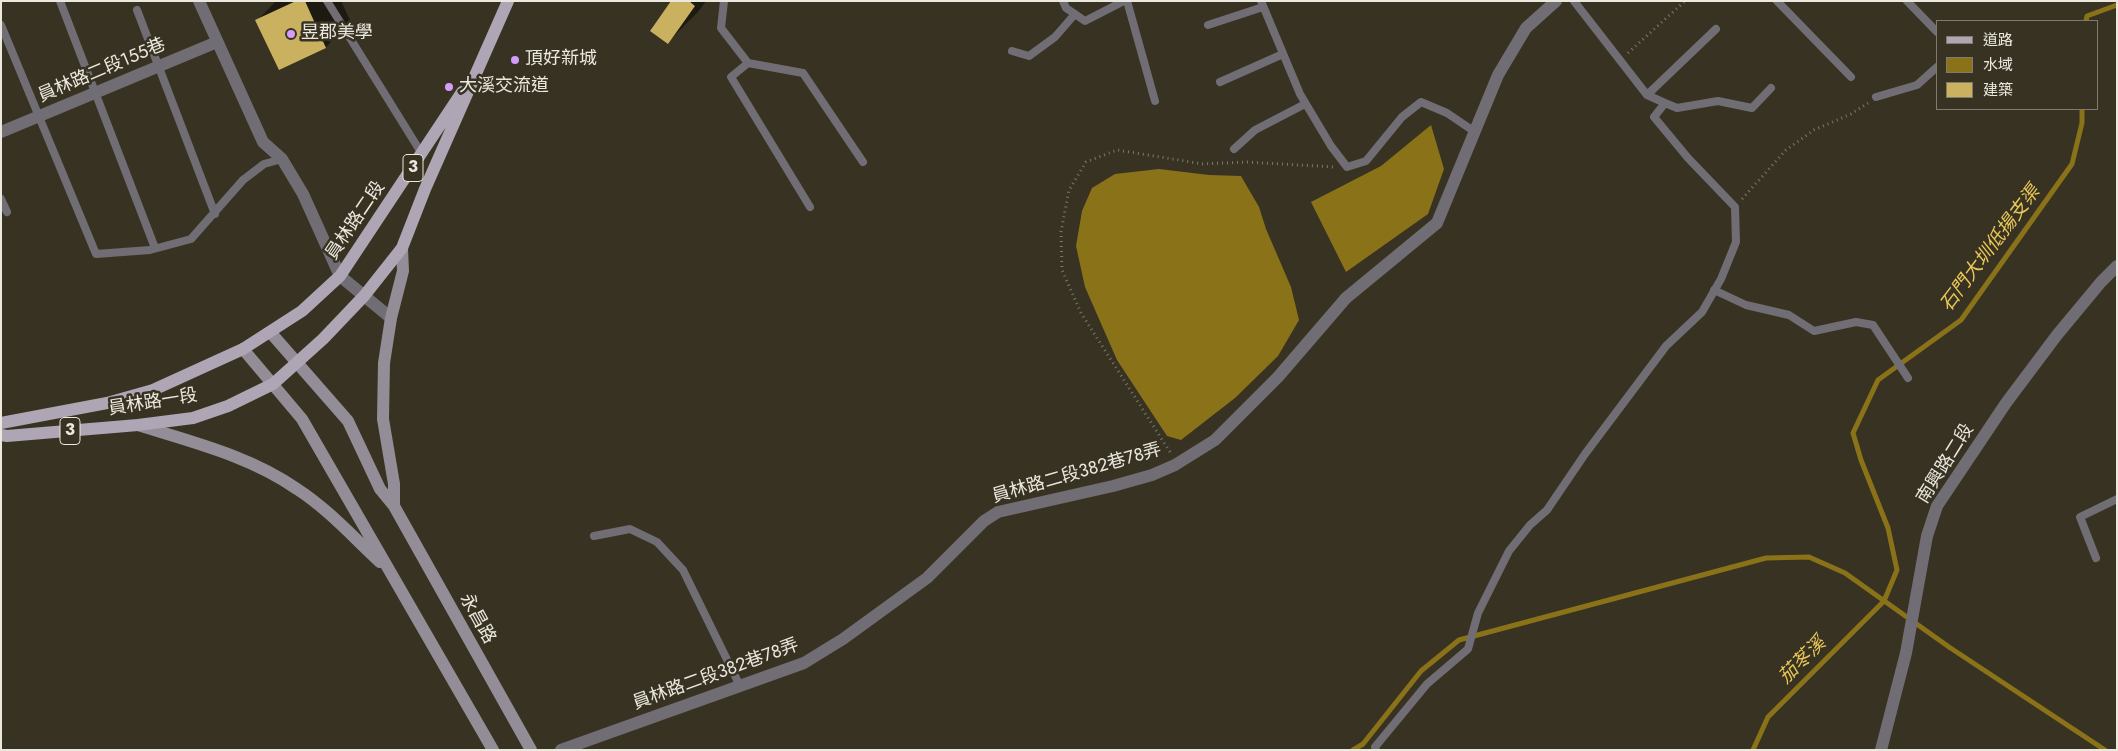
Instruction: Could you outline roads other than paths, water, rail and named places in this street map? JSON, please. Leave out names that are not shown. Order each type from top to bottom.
[{"type":"main road","name":"員林路二段","points":[[295,362],[322,339],[364,296],[402,248],[508,1]]},
{"type":"main road","name":"員林路二段","points":[[242,349],[271,333],[302,311],[340,276],[484,58]]},
{"type":"main road","points":[[394,506],[394,484],[383,418],[384,362],[391,318],[403,271],[402,248]]},
{"type":"main road","name":"永昌路","points":[[271,333],[348,421],[380,488],[394,506],[531,750]]},
{"type":"main road","points":[[242,349],[302,419],[494,750]]},
{"type":"main road","name":"員林路一段","points":[[1,423],[107,403],[153,390],[242,349]]},
{"type":"main road","name":"員林路一段","points":[[1,435],[138,426],[193,418],[228,406],[273,384],[295,362]]},
{"type":"main road","points":[[138,426],[214,449],[260,467],[297,488],[328,512],[390,572]]},
{"type":"street","points":[[199,1],[263,142],[282,159],[303,194],[340,276],[391,318]]},
{"type":"street","name":"員林路二段382巷78弄","points":[[562,750],[804,663],[843,639],[927,578],[984,521],[998,512],[1113,486],[1152,475],[1175,464],[1215,440],[1278,377],[1346,298],[1437,224],[1498,75],[1526,28],[1556,1]]},
{"type":"street","name":"員林路二段155巷","points":[[1,132],[217,42]]},
{"type":"street","name":"南興路二段","points":[[1881,750],[1906,652],[1927,536],[1937,506],[2012,396],[2057,335],[2101,282],[2117,266]]},
{"type":"lane","points":[[60,1],[155,248]]},
{"type":"lane","points":[[327,1],[422,154]]},
{"type":"lane","points":[[724,1],[721,28],[748,63],[803,73],[863,162]]},
{"type":"lane","points":[[1063,1],[1066,8],[1085,21],[1126,1],[1155,101]]},
{"type":"lane","points":[[1574,1],[1647,94],[1677,108],[1718,101],[1752,108],[1771,88]]},
{"type":"lane","points":[[1777,1],[1851,78]]},
{"type":"lane","points":[[1907,1],[1936,31]]},
{"type":"lane","points":[[1208,25],[1262,4],[1306,104],[1331,146],[1347,167],[1366,160],[1402,116],[1421,102],[1447,114],[1475,132]]},
{"type":"lane","points":[[138,10],[157,66],[215,214]]},
{"type":"lane","points":[[1012,52],[1029,56],[1055,37],[1074,14]]},
{"type":"lane","points":[[1,25],[96,254],[155,248],[191,239],[243,180],[264,164],[282,159]]},
{"type":"lane","points":[[1647,94],[1716,29]]},
{"type":"lane","points":[[1220,82],[1283,54]]},
{"type":"lane","points":[[748,63],[731,77],[810,207]]},
{"type":"lane","points":[[1876,96],[1917,85],[1936,68]]},
{"type":"lane","points":[[1376,750],[1375,746],[1427,684],[1468,650],[1478,614],[1509,551],[1530,525],[1547,510],[1585,454],[1660,353],[1702,312],[1736,242],[1735,207],[1688,158],[1654,117],[1666,103]]},
{"type":"lane","points":[[1234,149],[1255,130],[1306,104]]},
{"type":"lane","points":[[1,199],[7,212]]},
{"type":"lane","points":[[1714,290],[1746,305],[1789,316],[1814,331],[1856,322],[1874,325],[1908,378]]},
{"type":"lane","points":[[2096,558],[2080,518],[2117,499]]},
{"type":"lane","points":[[594,536],[630,529],[657,542],[683,570],[740,686]]},
{"type":"water","points":[[1431,125],[1444,169],[1428,214],[1346,272],[1311,202],[1381,166]]},
{"type":"water","points":[[1159,169],[1209,175],[1241,176],[1259,207],[1266,229],[1291,287],[1299,320],[1278,356],[1235,398],[1181,440],[1167,436],[1117,360],[1085,287],[1076,246],[1082,211],[1092,188],[1115,174]]},
{"type":"waterway","name":"石門大圳低揚支渠","points":[[2086,20],[2087,16],[2117,5]]},
{"type":"waterway","name":"石門大圳低揚支渠","points":[[1753,750],[1768,717],[1884,601],[1897,570],[1888,528],[1861,460],[1853,433],[1878,380],[1961,320],[2072,164],[2082,123],[2082,110]]},
{"type":"waterway","points":[[1353,750],[1363,744],[1421,671],[1459,640],[1766,558],[1809,557],[1845,573],[1949,647],[2105,750]]},
{"type":"place","name":"昱郡美學","points":[[291,34]]},
{"type":"place","name":"頂好新城","points":[[515,60]]},
{"type":"place","name":"大溪交流道","points":[[449,87]]},
{"type":"water label","name":"茄苳溪","points":[[1803,661]]}]
